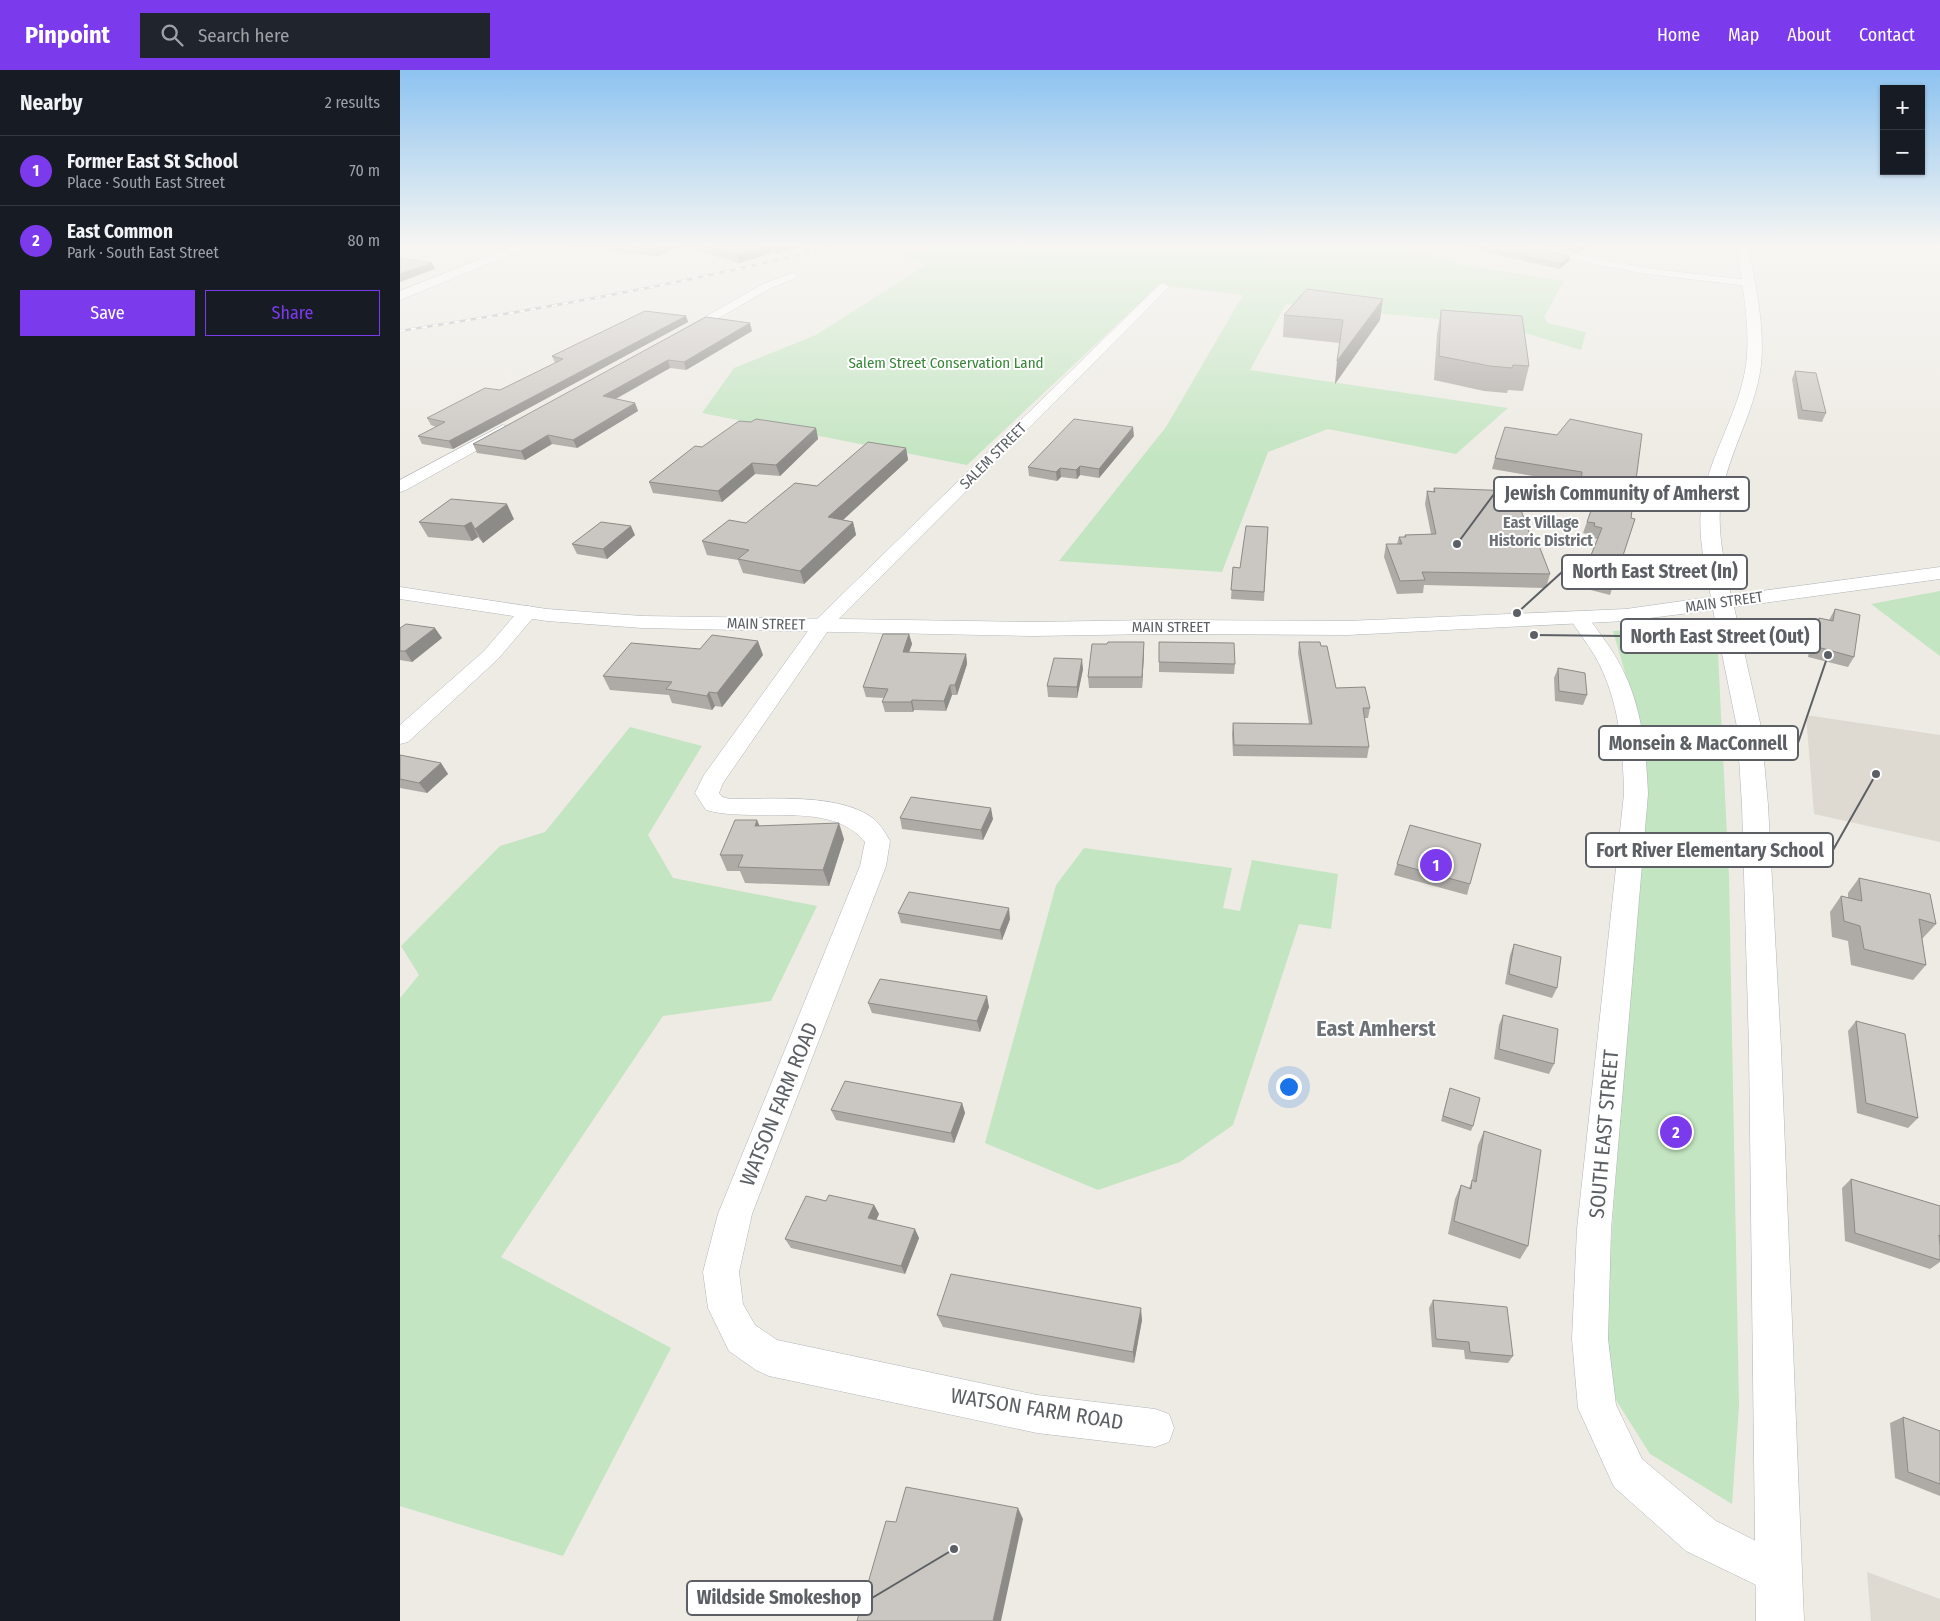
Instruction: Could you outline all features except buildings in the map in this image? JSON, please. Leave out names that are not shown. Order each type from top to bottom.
[{"type":"main road","points":[[1752,316],[1755,344],[1750,382],[1714,490],[1710,517],[1712,545],[1722,602],[1749,718],[1753,760],[1764,1007],[1780,1621]]},
{"type":"main road","name":"MAIN STREET","points":[[400,593],[528,612],[642,622],[1024,629],[1155,627],[1347,628],[1626,615],[1940,573]]},
{"type":"street","points":[[663,343],[712,316]]},
{"type":"street","name":"SALEM STREET","points":[[822,624],[1132,316]]},
{"type":"street","points":[[400,487],[514,424]]},
{"type":"street","points":[[400,737],[491,655],[528,612]]},
{"type":"street","name":"SOUTH EAST STREET","points":[[1579,618],[1608,661],[1617,679],[1629,716],[1636,762],[1636,794],[1594,1230],[1590,1339],[1597,1408],[1628,1473],[1701,1536],[1779,1575]]},
{"type":"street","name":"WATSON FARM ROAD","points":[[822,624],[712,781],[706,793],[714,804],[730,807],[810,808],[847,814],[866,826],[878,841],[873,866],[735,1214],[721,1272],[726,1308],[742,1338],[769,1357],[1037,1414],[1155,1428]]},
{"type":"shaded area","points":[[1806,715],[1940,735],[1940,842],[1814,814]]},
{"type":"shaded area","points":[[1867,1572],[1940,1599],[1940,1621],[1871,1621]]},
{"type":"green space","name":"Salem Street Conservation Land","points":[[845,316],[1126,316],[967,465],[702,413],[734,368],[816,335]]},
{"type":"green space","points":[[1231,316],[1279,316],[1250,370],[1508,408],[1456,454],[1328,429],[1268,452],[1222,572],[1059,561],[1166,427]]},
{"type":"green space","points":[[1411,316],[1544,316],[1548,323],[1586,332],[1581,350],[1498,325]]},
{"type":"green space","points":[[1940,591],[1940,656],[1871,604]]},
{"type":"green space","points":[[1674,627],[1703,636],[1718,654],[1729,876],[1739,1406],[1732,1504],[1650,1454],[1616,1400],[1604,1342],[1634,923],[1633,700],[1613,631]]},
{"type":"green space","points":[[630,727],[702,746],[648,835],[673,878],[817,906],[771,1001],[663,1016],[501,1257],[671,1348],[563,1556],[400,1506],[400,998],[419,975],[401,946],[500,846],[545,832]]},
{"type":"green space","points":[[1084,848],[1232,868],[1223,908],[1240,911],[1252,860],[1338,874],[1331,929],[1299,924],[1233,1125],[1180,1162],[1098,1190],[985,1143],[1056,885]]},
{"type":"railway","points":[[400,331],[491,316]]},
{"type":"place","name":"Jewish Community of Amherst","points":[[1457,544]]},
{"type":"place","name":"North East Street (In)","points":[[1517,613]]},
{"type":"place","name":"North East Street (Out)","points":[[1534,635]]},
{"type":"place","name":"Monsein & MacConnell","points":[[1828,655]]},
{"type":"place","name":"Fort River Elementary School","points":[[1876,774]]},
{"type":"place","name":"Former East St School","points":[[1436,865]]},
{"type":"place","name":"East Common","points":[[1676,1132]]},
{"type":"place","name":"Wildside Smokeshop","points":[[954,1549]]},
{"type":"district","name":"East Village Historic District","points":[[1541,531]]},
{"type":"district","name":"East Amherst","points":[[1376,1028]]}]
